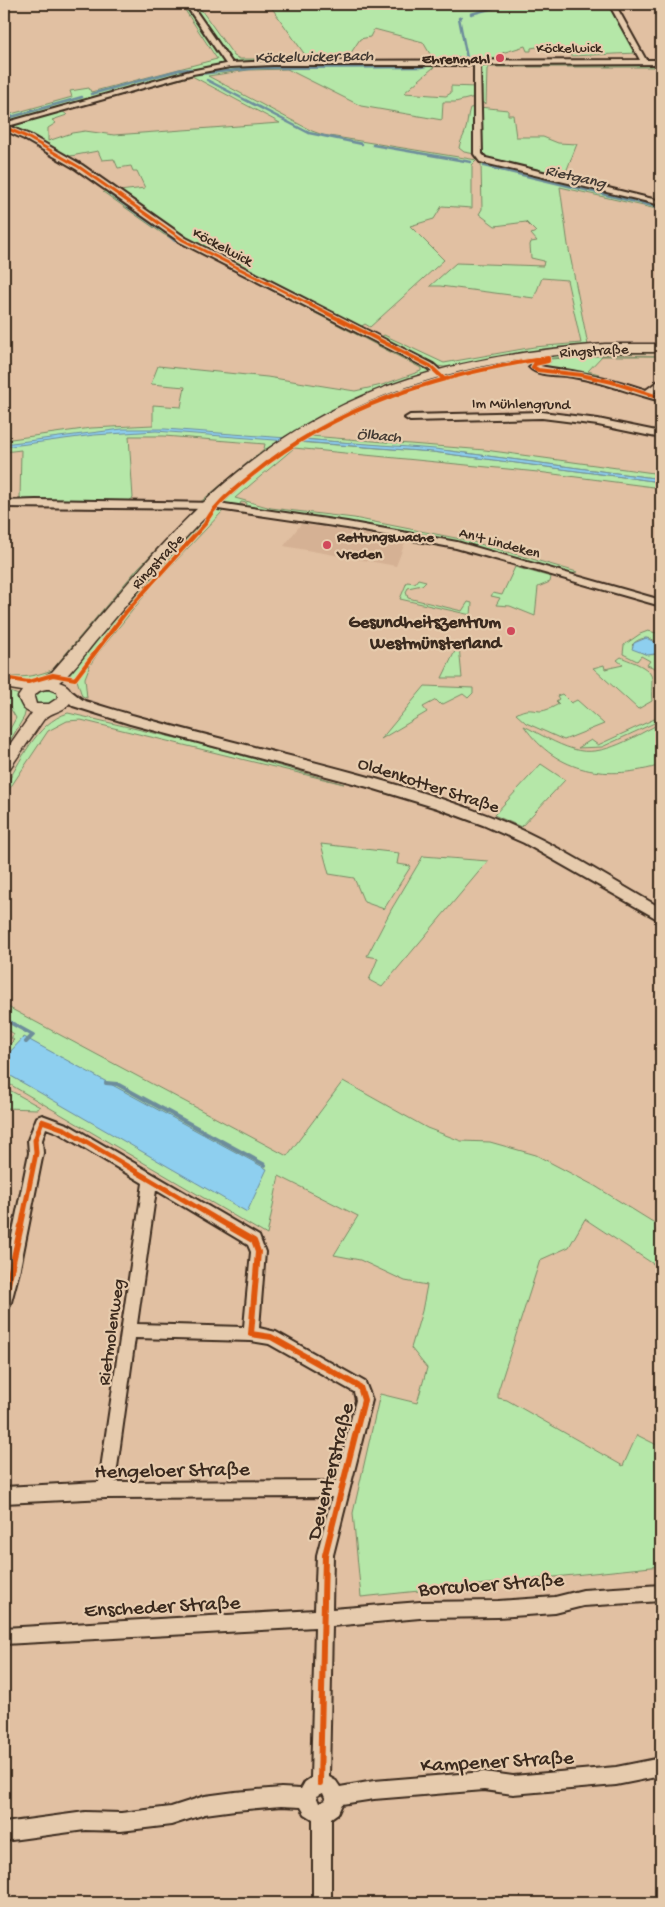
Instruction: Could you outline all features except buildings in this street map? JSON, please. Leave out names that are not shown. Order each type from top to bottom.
[{"type":"main road","name":"Ringstraße","points":[[4,764],[39,715],[46,697],[66,678],[87,641],[138,581],[209,506],[241,476],[277,447],[300,432],[367,397],[439,373],[482,363],[540,354],[606,348],[661,348]]},
{"type":"main road","points":[[4,683],[46,697]]},
{"type":"main road","points":[[4,688],[46,697]]},
{"type":"street","points":[[188,4],[230,65]]},
{"type":"street","points":[[612,4],[644,62]]},
{"type":"street","points":[[477,62],[478,154],[483,160],[661,203]]},
{"type":"street","name":"Köckelwick","points":[[4,126],[192,72],[230,65],[661,62]]},
{"type":"street","name":"Köckelwick","points":[[4,126],[79,167],[183,240],[430,366],[439,373]]},
{"type":"street","points":[[533,367],[538,370],[582,375],[612,382],[661,398]]},
{"type":"street","points":[[648,393],[661,382]]},
{"type":"street","name":"Im Mühlengrund","points":[[410,418],[542,415],[584,419],[661,436]]},
{"type":"street","points":[[4,504],[209,506]]},
{"type":"street","name":"An't Lindeken","points":[[209,506],[347,525],[450,544],[661,604]]},
{"type":"street","name":"Oldenkotter Straße","points":[[46,697],[395,789],[442,804],[488,821],[553,852],[661,915]]},
{"type":"street","points":[[4,1302],[13,1268],[34,1162],[36,1140],[42,1121],[64,1129],[254,1241],[258,1252],[251,1334]]},
{"type":"street","name":"Rietmolenweg","points":[[106,1490],[150,1180]]},
{"type":"street","name":"Deventerstraße","points":[[129,1331],[251,1334],[272,1337],[360,1387],[364,1400],[325,1555],[320,1784]]},
{"type":"street","name":"Hengeloer Straße","points":[[4,1495],[106,1490],[342,1489]]},
{"type":"street","name":"Borculoer Straße","points":[[323,1618],[420,1610],[498,1609],[555,1605],[583,1598],[661,1593]]},
{"type":"street","name":"Enscheder Straße","points":[[4,1636],[323,1618]]},
{"type":"street","name":"Kampener Straße","points":[[334,1796],[374,1790],[475,1782],[513,1785],[607,1777],[661,1767]]},
{"type":"street","points":[[320,1784],[330,1787],[334,1796],[330,1809],[322,1813],[310,1807],[308,1798],[311,1789],[320,1784]]},
{"type":"street","points":[[4,1832],[85,1821],[121,1822],[171,1816],[205,1805],[235,1801],[281,1797],[308,1798]]},
{"type":"street","points":[[322,1813],[322,1903]]},
{"type":"shaded area","points":[[301,524],[406,540],[396,566],[284,546]]},
{"type":"green space","points":[[181,4],[186,4],[223,58],[224,61],[221,65],[4,123],[4,116],[72,97],[70,91],[89,88],[91,92],[217,59]]},
{"type":"green space","points":[[190,4],[197,4],[234,56],[240,59],[308,59],[269,4],[610,4],[637,53],[571,56],[569,50],[551,50],[549,45],[531,48],[531,51],[527,51],[525,46],[502,53],[510,61],[434,61],[423,42],[374,29],[370,37],[360,39],[345,62],[237,63],[227,58]]},
{"type":"green space","points":[[434,63],[434,67],[404,93],[446,96],[451,93],[451,86],[475,87],[475,97],[455,102],[443,102],[442,120],[361,106],[287,69],[248,70],[208,76],[323,135],[477,160],[472,165],[472,208],[442,206],[434,219],[410,226],[444,260],[370,327],[365,324],[360,327],[183,238],[119,191],[145,188],[137,171],[133,171],[131,166],[118,168],[114,159],[102,160],[98,151],[65,157],[15,127],[18,123],[61,110],[67,115],[52,120],[56,123],[48,128],[48,141],[85,131],[114,135],[280,123],[192,76],[104,100],[101,99],[209,69],[253,64]]},
{"type":"green space","points":[[661,64],[661,67],[490,67],[487,69],[486,104],[480,102],[480,69],[484,65]]},
{"type":"green space","points":[[476,107],[475,154],[464,152],[459,148],[466,129],[470,108]]},
{"type":"green space","points":[[479,107],[508,110],[508,115],[513,115],[516,137],[543,137],[558,143],[577,144],[564,177],[661,200],[661,202],[490,162],[480,154]]},
{"type":"green space","points":[[481,165],[661,204],[661,210],[560,187],[568,245],[588,345],[655,344],[661,346],[606,346],[444,367],[437,366],[379,338],[384,335],[444,363],[534,347],[581,343],[567,280],[542,278],[534,298],[430,286],[456,263],[543,266],[544,261],[531,258],[531,242],[537,241],[531,234],[536,232],[526,222],[495,226],[479,214],[482,209]]},
{"type":"green space","points":[[107,190],[168,232],[428,367],[429,371],[360,398],[295,430],[271,446],[209,501],[198,504],[264,449],[265,444],[164,436],[129,436],[133,498],[129,501],[4,503],[20,500],[21,450],[4,452],[4,440],[91,428],[153,425],[153,405],[181,407],[185,387],[151,384],[158,366],[267,377],[355,391],[382,385],[421,371],[421,368],[163,234],[103,192]]},
{"type":"green space","points":[[661,350],[661,353],[605,354],[552,358],[473,371],[445,378],[442,375],[509,360],[567,353]]},
{"type":"green space","points":[[615,355],[661,356],[602,356],[588,371],[598,375],[541,367],[540,363],[551,362],[549,359]]},
{"type":"green space","points":[[544,359],[476,372],[402,392],[342,417],[310,436],[485,450],[661,474],[661,479],[450,451],[302,439],[328,423],[357,409],[387,397],[418,386],[482,369]]},
{"type":"green space","points":[[297,442],[433,452],[661,482],[661,488],[538,472],[294,448],[235,498],[271,508],[354,518],[466,540],[577,572],[569,575],[479,548],[246,508],[247,503],[241,502],[242,507],[223,503],[266,465]]},
{"type":"green space","points":[[198,508],[56,673],[28,681],[4,677],[4,675],[28,676],[52,670],[138,568],[194,509]]},
{"type":"green space","points":[[216,510],[223,511],[153,585],[98,653],[90,665],[85,678],[87,698],[82,696],[77,680],[133,607]]},
{"type":"green space","points":[[209,513],[202,524],[133,600],[74,678],[69,676],[120,608]]},
{"type":"green space","points":[[515,567],[551,577],[550,582],[538,587],[535,616],[510,606],[496,605],[500,598],[491,596],[493,593],[502,595]]},
{"type":"green space","points":[[418,579],[426,581],[422,585],[408,588],[406,592],[408,598],[462,611],[468,602],[472,603],[471,615],[400,599],[407,582],[415,583]]},
{"type":"green space","points":[[648,631],[661,634],[661,648],[655,641],[648,638],[639,640],[632,645],[638,651],[645,654],[661,653],[661,663],[655,668],[647,665],[650,661],[641,656],[637,661],[623,654],[624,645]]},
{"type":"green space","points":[[456,645],[459,646],[462,678],[442,678],[456,649]]},
{"type":"green space","points":[[621,657],[641,666],[651,676],[652,701],[638,709],[593,668],[604,665],[605,669],[623,665],[617,660]]},
{"type":"green space","points":[[425,686],[473,688],[473,693],[468,698],[463,694],[441,705],[436,700],[423,707],[427,712],[381,739]]},
{"type":"green space","points":[[47,687],[59,692],[59,698],[53,703],[46,705],[35,703],[32,700],[34,693]]},
{"type":"green space","points":[[4,690],[19,695],[26,709],[24,717],[4,751],[4,740],[16,718],[9,706],[4,702]]},
{"type":"green space","points":[[562,694],[571,703],[577,700],[604,724],[564,740],[526,723],[516,714],[525,710],[540,711],[550,709],[559,704],[556,701],[559,699],[557,696]]},
{"type":"green space","points":[[68,713],[197,743],[344,784],[81,720],[67,721],[48,731],[4,797],[4,789],[38,734],[57,718]]},
{"type":"green space","points":[[661,716],[661,720],[602,747],[578,748],[591,740],[598,745]]},
{"type":"green space","points":[[661,723],[661,765],[642,770],[622,772],[585,770],[568,764],[552,755],[537,742],[524,726],[548,739],[573,749],[596,751],[619,744]]},
{"type":"green space","points":[[541,764],[565,780],[521,827],[494,815]]},
{"type":"green space","points":[[321,844],[399,853],[397,864],[411,866],[384,909],[364,902],[354,878],[329,874]]},
{"type":"green space","points":[[423,856],[488,861],[382,987],[369,980],[378,958],[367,956],[391,910]]},
{"type":"green space","points":[[4,1005],[287,1156],[343,1081],[427,1128],[461,1141],[490,1142],[536,1155],[595,1186],[661,1227],[661,1269],[585,1219],[569,1247],[540,1260],[498,1391],[498,1398],[507,1400],[623,1466],[637,1435],[661,1447],[661,1566],[361,1597],[353,1513],[380,1394],[417,1403],[427,1368],[411,1348],[422,1311],[427,1285],[405,1281],[360,1260],[334,1255],[358,1216],[279,1176],[267,1235],[4,1081],[4,1072],[4,1045],[6,1043],[10,1044],[14,1040],[11,1038],[14,1034],[4,1027]],"holes":[[[23,1037],[266,1169],[87,1118],[4,1072]]]},
{"type":"green space","points":[[4,1087],[40,1107],[37,1109],[4,1108]]},
{"type":"water","points":[[122,429],[165,429],[435,449],[661,479],[661,482],[433,452],[156,431],[94,435],[4,447],[4,444]]},
{"type":"water","points":[[646,638],[659,644],[661,653],[648,655],[632,649],[634,643]]},
{"type":"water","points":[[24,1037],[267,1169],[247,1212],[4,1072],[7,1055]]},
{"type":"waterway","name":"Köckelwicker Bach","points":[[471,14],[508,4]]},
{"type":"waterway","name":"Köckelwicker Bach","points":[[440,60],[467,58],[459,18],[461,17]]},
{"type":"waterway","name":"Köckelwicker Bach","points":[[198,74],[258,68],[421,67],[431,65]]},
{"type":"waterway","name":"Köckelwicker Bach","points":[[91,94],[179,70],[191,69]]},
{"type":"waterway","name":"Rietgang","points":[[207,80],[309,133],[362,144]]},
{"type":"waterway","name":"Köckelwicker Bach","points":[[4,119],[82,97]]},
{"type":"waterway","points":[[4,131],[11,133]]},
{"type":"waterway","name":"Rietgang","points":[[373,145],[471,162]]},
{"type":"waterway","points":[[61,160],[72,167]]},
{"type":"waterway","name":"Rietgang","points":[[484,166],[661,208]]},
{"type":"waterway","points":[[108,193],[159,229]]},
{"type":"waterway","points":[[169,236],[175,241]]},
{"type":"waterway","points":[[4,1019],[33,1035],[26,1042]]},
{"type":"waterway","points":[[106,1083],[117,1084],[265,1165]]},
{"type":"cycle path","points":[[4,127],[27,137],[79,167],[183,240],[430,366],[444,379]]},
{"type":"cycle path","points":[[4,678],[28,682],[53,675],[75,679],[126,612],[205,524],[211,513],[225,498],[273,458],[308,434],[345,414],[423,384],[464,372],[548,358],[548,361],[535,364],[533,367],[538,370],[581,375],[612,382],[661,398]]},
{"type":"cycle path","points":[[4,1302],[13,1268],[36,1153],[35,1140],[42,1121],[64,1129],[254,1241],[258,1252],[251,1334],[271,1337],[360,1387],[364,1400],[325,1555],[320,1783]]},
{"type":"place","name":"Ehrenmahl","points":[[500,58]]},
{"type":"place","name":"Rettungswache Vreden","points":[[327,545]]},
{"type":"place","name":"Gesundheitszentrum Westmünsterland","points":[[511,631]]},
{"type":"water label","name":"Ölbach","points":[[379,434]]}]
